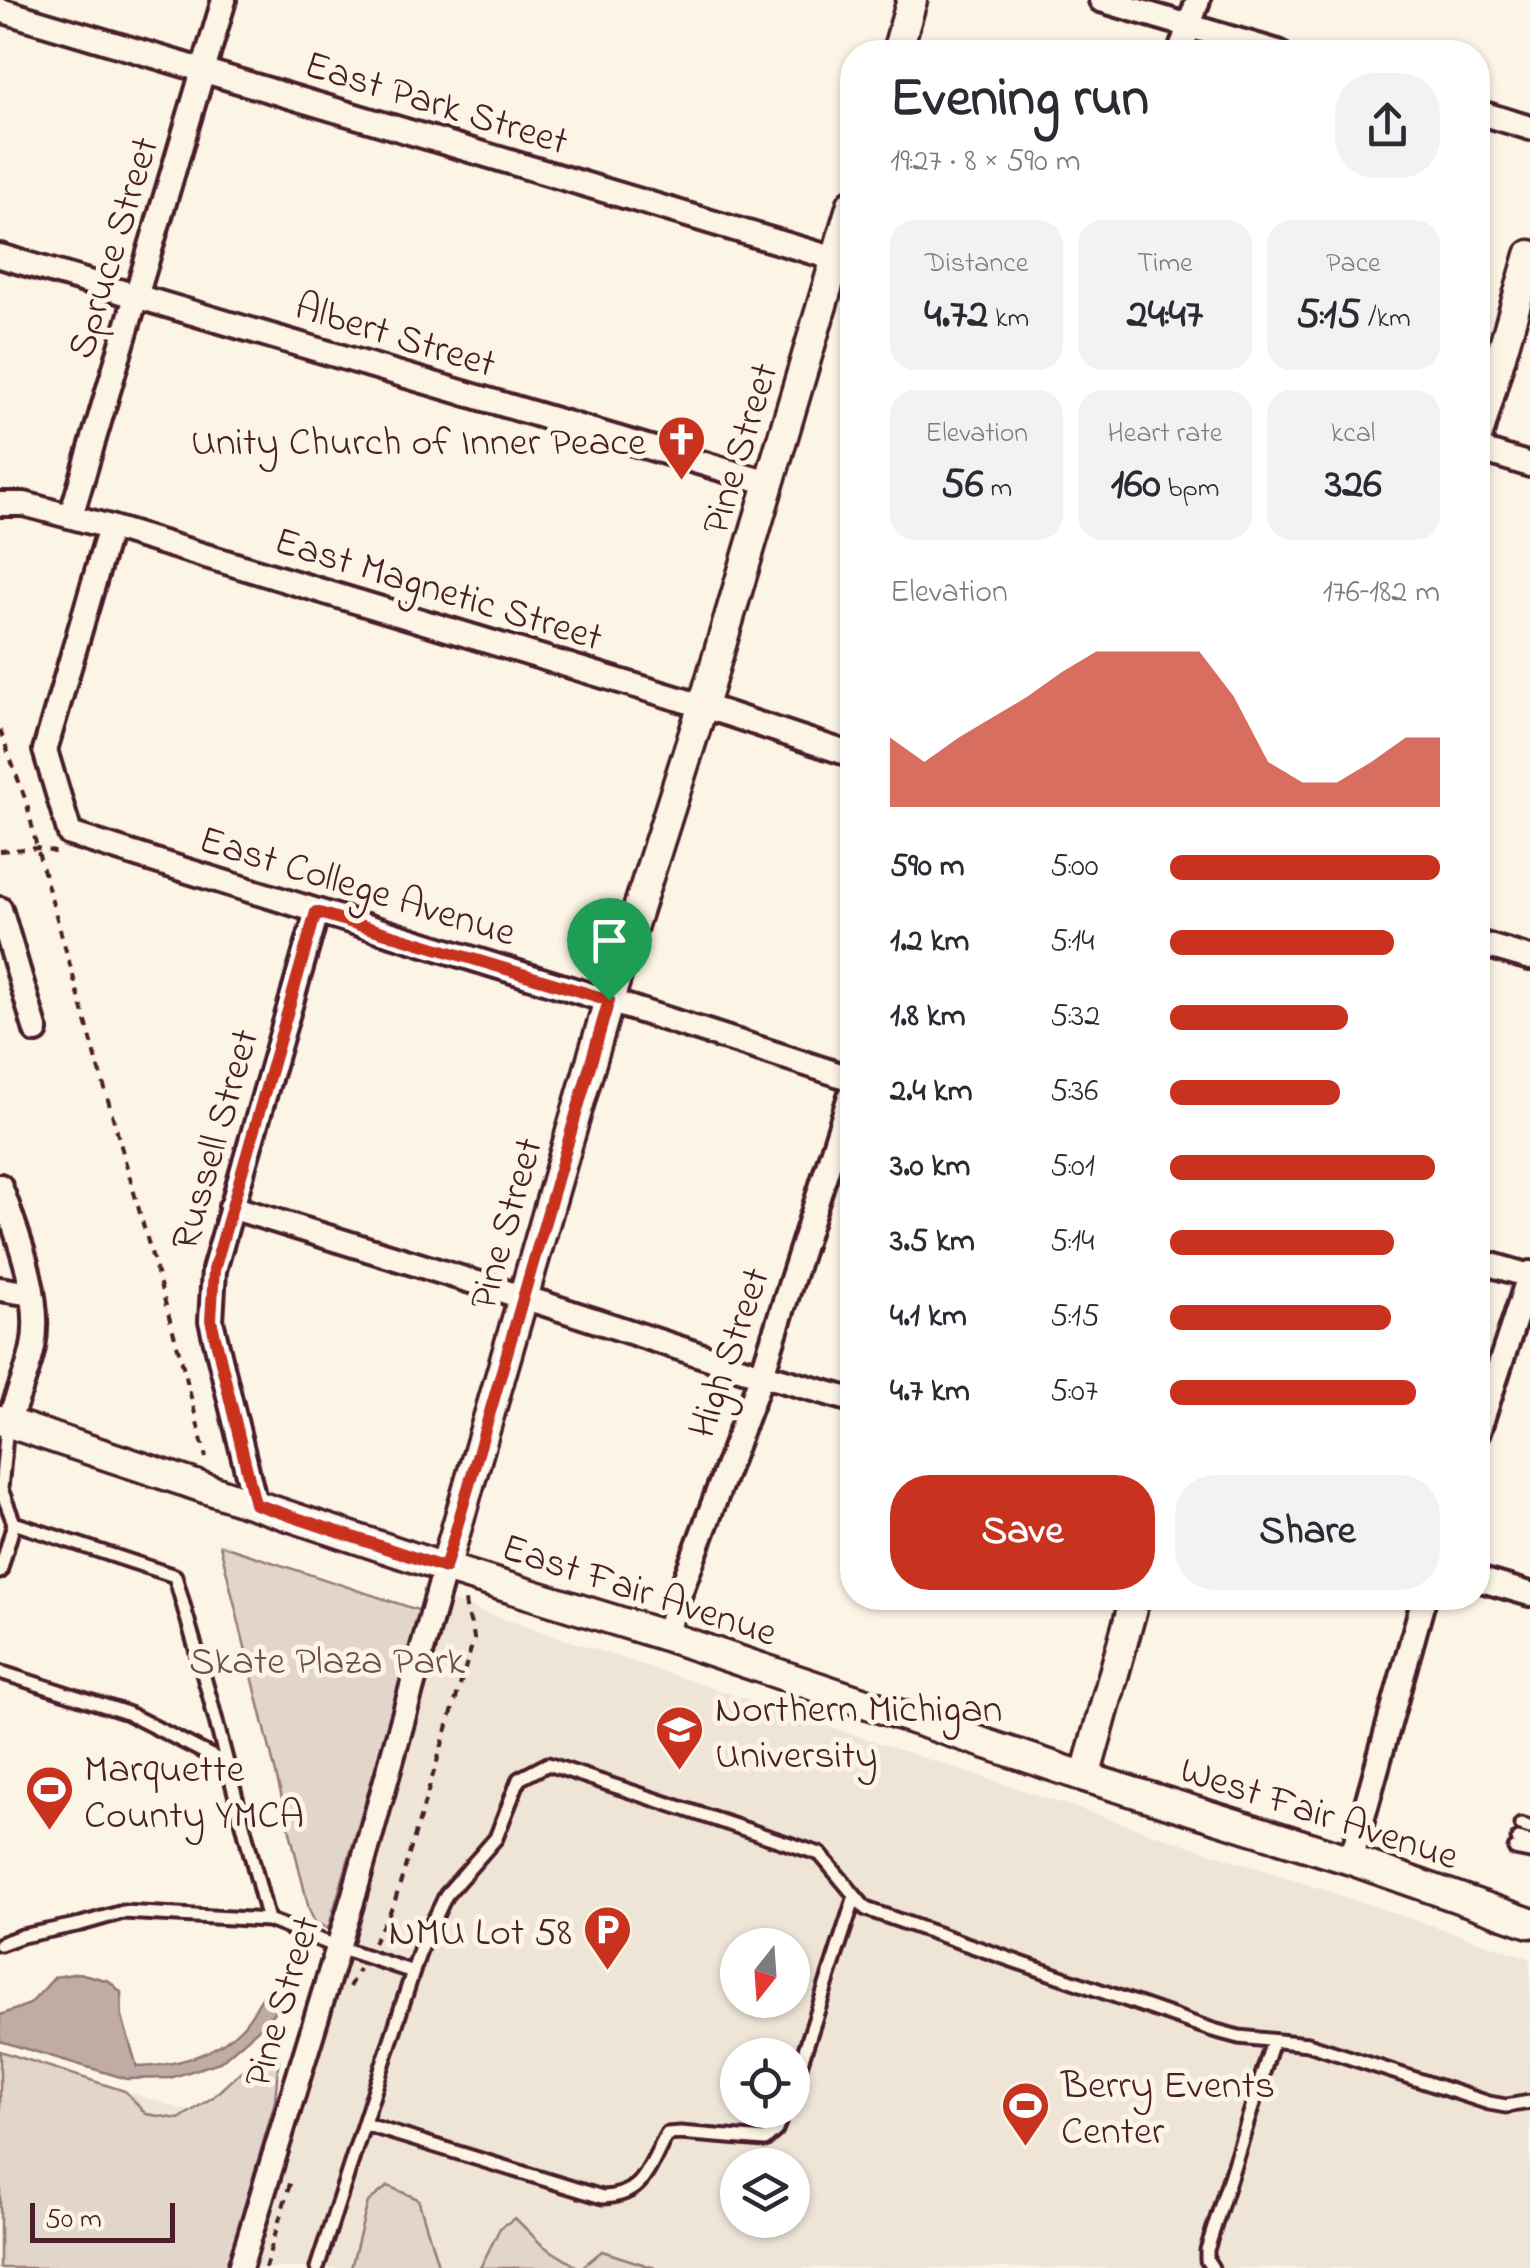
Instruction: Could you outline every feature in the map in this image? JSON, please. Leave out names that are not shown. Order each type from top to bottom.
[{"type":"street","name":"Spruce Street","points":[[71,516],[224,0]]},
{"type":"street","points":[[900,40],[912,0]]},
{"type":"street","points":[[1101,0],[1236,40]]},
{"type":"street","points":[[1184,40],[1198,0]]},
{"type":"street","name":"East Park Street","points":[[0,10],[840,260]]},
{"type":"street","points":[[1490,116],[1530,128]]},
{"type":"street","points":[[1490,393],[1530,255]]},
{"type":"street","name":"Albert Street","points":[[0,256],[770,484]]},
{"type":"street","name":"Pine Street","points":[[240,2268],[338,1947],[609,1000],[840,273]]},
{"type":"street","points":[[1490,453],[1530,465]]},
{"type":"street","name":"East Magnetic Street","points":[[0,504],[24,504],[110,527],[840,750]]},
{"type":"street","points":[[71,845],[45,750],[110,527]]},
{"type":"street","name":"East College Avenue","points":[[71,845],[316,912],[609,1000],[840,1075]]},
{"type":"street","points":[[0,909],[36,1031]]},
{"type":"street","name":"Russell Street","points":[[255,1504],[211,1320],[214,1270],[316,912]]},
{"type":"street","points":[[1490,946],[1530,958]]},
{"type":"street","name":"High Street","points":[[666,1636],[762,1374],[840,1128]]},
{"type":"street","points":[[0,1186],[24,1252],[35,1318],[33,1348],[4,1421]]},
{"type":"street","points":[[231,1207],[840,1397]]},
{"type":"street","points":[[1490,1264],[1530,1275],[1490,1396]]},
{"type":"street","points":[[0,1289],[31,1294]]},
{"type":"street","name":"East Fair Avenue","points":[[4,1421],[1086,1776]]},
{"type":"street","points":[[1490,1582],[1530,1594]]},
{"type":"street","points":[[1086,1776],[1132,1610]]},
{"type":"street","points":[[1351,1860],[1421,1610]]},
{"type":"street","name":"West Fair Avenue","points":[[1086,1776],[1351,1860],[1530,1923]]},
{"type":"lane","points":[[0,1572],[14,1523],[1,1489],[4,1421]]},
{"type":"lane","points":[[14,1523],[175,1576],[268,1920]]},
{"type":"lane","points":[[0,1672],[127,1713],[228,1764]]},
{"type":"lane","points":[[317,2268],[421,1947],[446,1895],[496,1838],[518,1780],[548,1764],[820,1854],[866,1909],[1214,2030],[1238,2037],[1308,2044],[1489,2103],[1506,2106],[1530,2102]]},
{"type":"lane","points":[[1523,1837],[1530,1852]]},
{"type":"lane","points":[[809,2038],[856,1896]]},
{"type":"lane","points":[[0,1944],[123,1912],[268,1920],[413,1972]]},
{"type":"lane","points":[[1212,2268],[1207,2250],[1273,2041]]},
{"type":"lane","points":[[364,2124],[602,2197],[620,2197],[640,2184],[667,2134],[765,2140],[777,2128]]},
{"type":"path","points":[[0,730],[27,804],[206,1458]]},
{"type":"path","points":[[0,851],[71,845]]},
{"type":"path","points":[[348,1990],[394,1904],[474,1639],[464,1606]]},
{"type":"path","points":[[265,2268],[294,2166]]},
{"type":"shaded area","name":"Northern Michigan University","points":[[446,1600],[1530,1958],[1530,2268],[0,2268],[0,2051],[278,2140]]},
{"type":"shaded area","points":[[79,1973],[109,1981],[121,1992],[122,2017],[137,2067],[179,2062],[219,2046],[244,2024],[264,1995],[278,2007],[220,2062],[170,2078],[127,2079],[0,2041],[0,2015],[30,2004],[55,1977]]},
{"type":"green space","name":"Skate Plaza Park","points":[[220,1545],[421,1611],[328,1929],[314,1921],[309,1909]]},
{"type":"green space","points":[[0,2051],[125,2091],[146,2114],[179,2119],[213,2097],[242,2070],[279,2057],[275,2101],[227,2268],[0,2268]]},
{"type":"green space","points":[[388,2186],[418,2199],[439,2268],[351,2268],[368,2202]]},
{"type":"green space","points":[[515,2218],[542,2245],[579,2268],[480,2268],[500,2228]]},
{"type":"green space","points":[[602,2251],[655,2268],[581,2268]]},
{"type":"place","name":"Unity Church of Inner Peace","points":[[681,482]]},
{"type":"place","name":"Northern Michigan University","points":[[680,1772]]},
{"type":"place","name":"Marquette County YMCA","points":[[49,1832]]},
{"type":"place","name":"NMU Lot 58","points":[[607,1972]]},
{"type":"place","name":"Berry Events Center","points":[[1026,2148]]},
{"type":"route","points":[[316,912],[609,1000],[445,1568],[255,1504],[211,1320],[214,1270],[316,912]]}]
